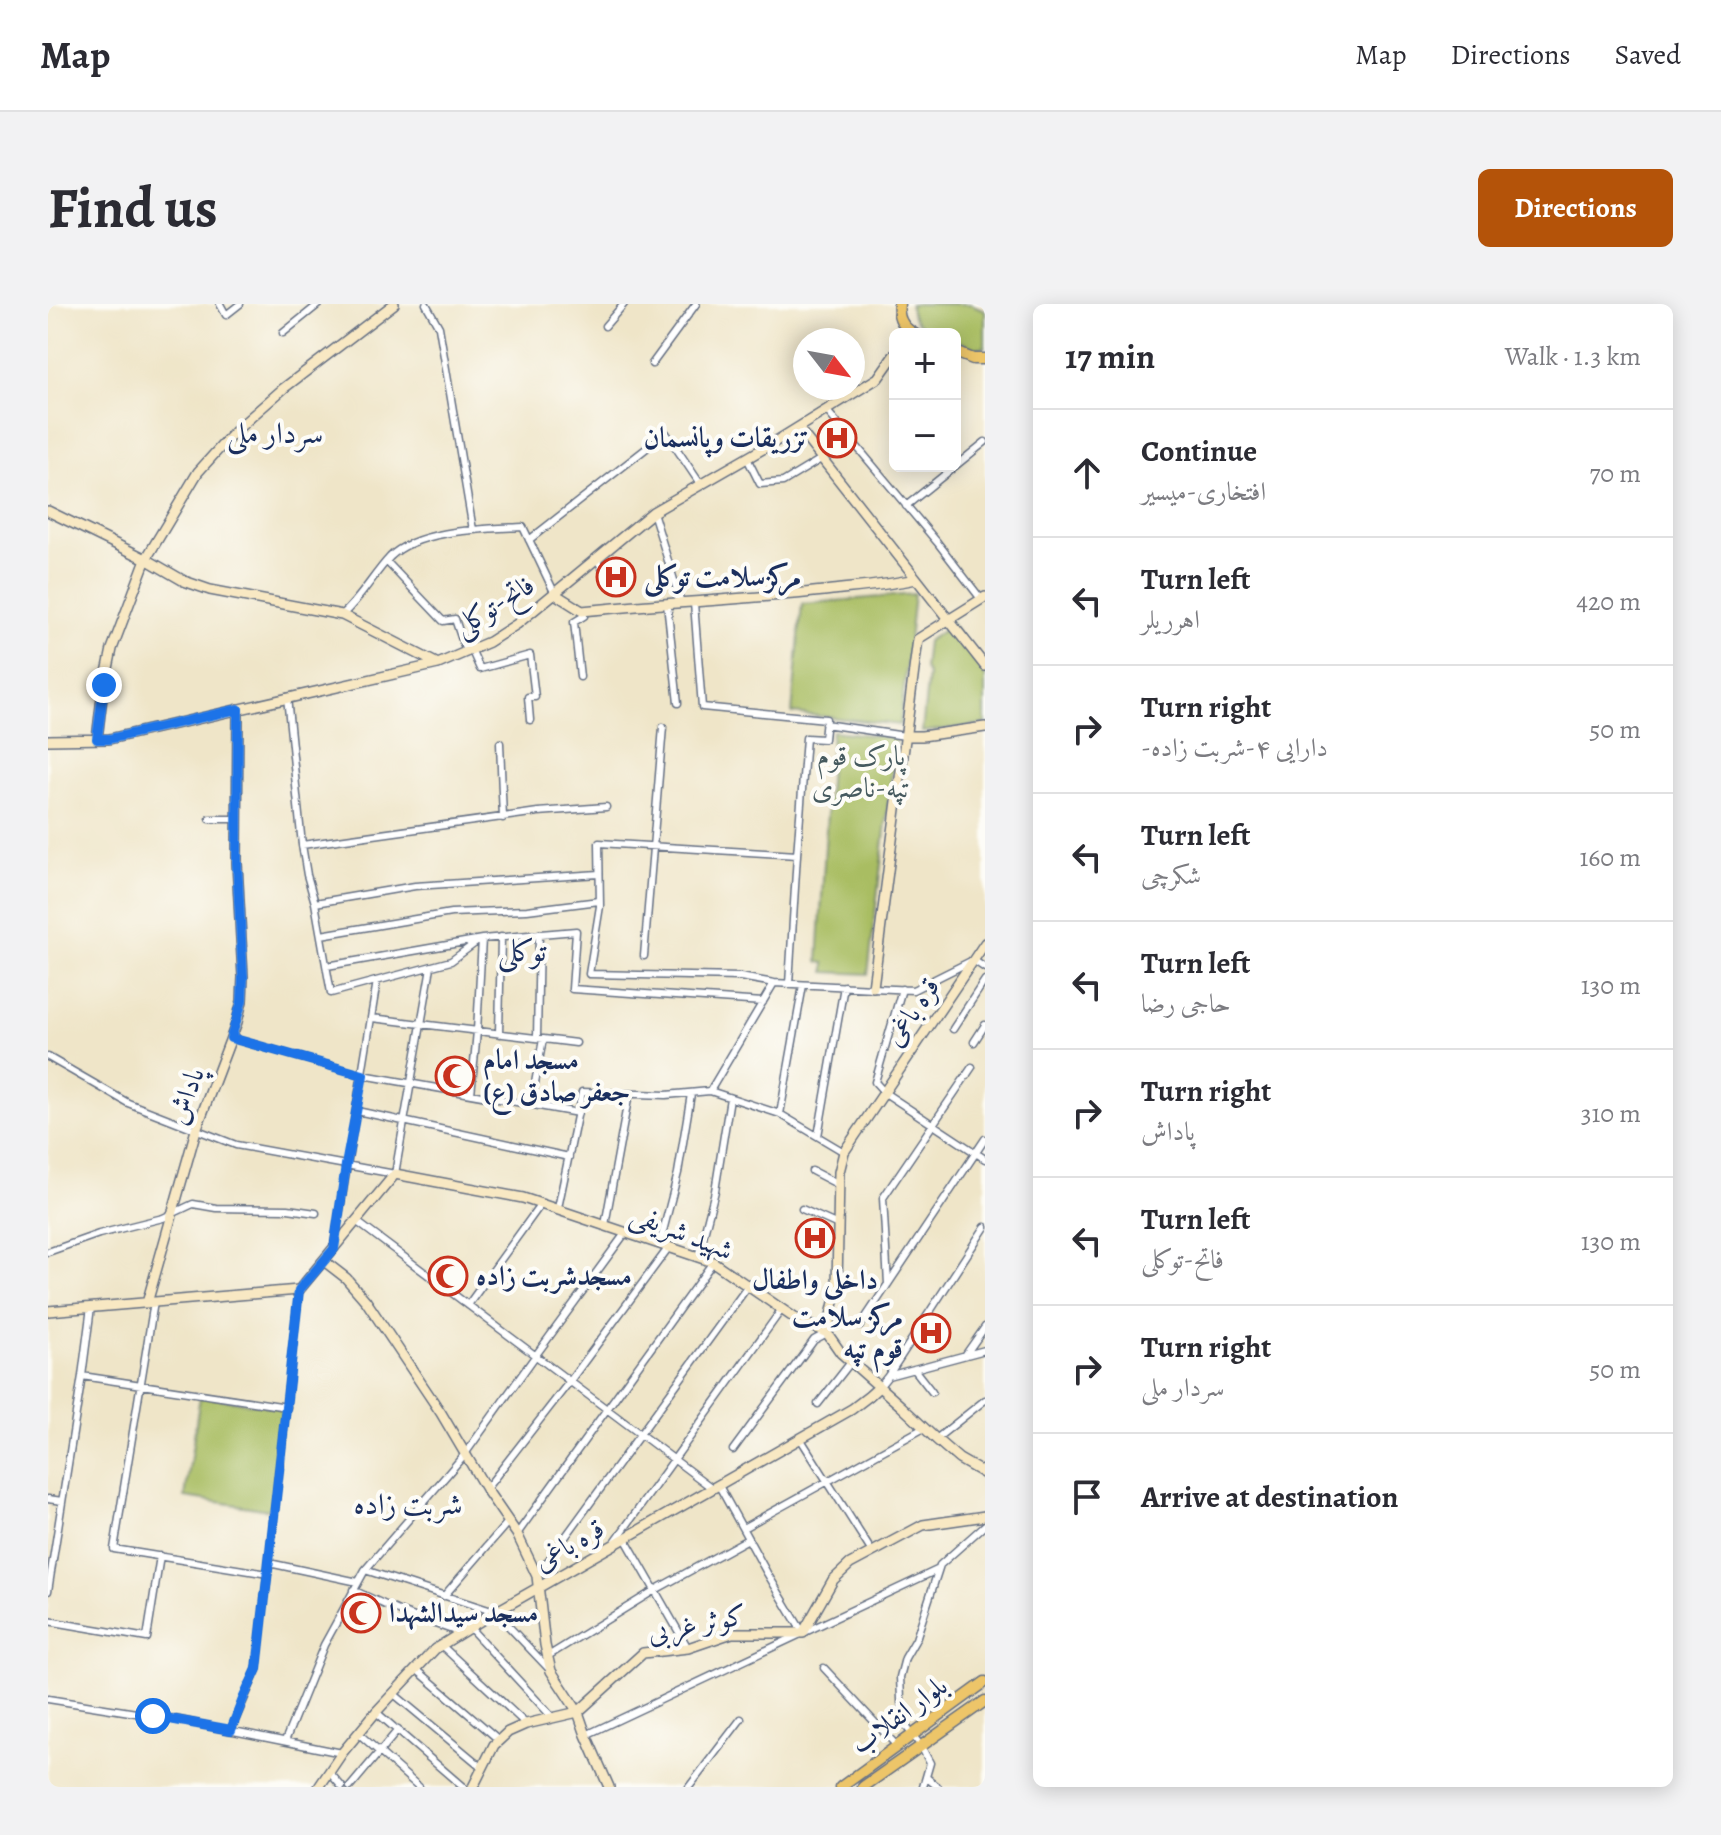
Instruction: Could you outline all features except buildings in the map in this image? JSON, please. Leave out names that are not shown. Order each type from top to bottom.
[{"type":"main road","points":[[896,307],[907,328]]},
{"type":"main road","points":[[961,354],[985,359]]},
{"type":"main road","name":"بلوار انقلاب","points":[[841,1787],[985,1682]]},
{"type":"main road","name":"بلوار انقلاب","points":[[864,1787],[985,1701]]},
{"type":"street","points":[[220,304],[226,315],[240,304]]},
{"type":"street","points":[[283,333],[319,304]]},
{"type":"street","points":[[97,739],[112,649],[146,559],[198,472],[235,431],[284,388],[394,304]]},
{"type":"street","points":[[426,304],[439,327],[473,530]]},
{"type":"street","points":[[605,326],[624,304]]},
{"type":"street","points":[[652,364],[696,304]]},
{"type":"street","name":"فاتح-توکلی","points":[[48,740],[109,739],[438,664],[489,642],[555,594],[653,512],[827,411],[878,378],[889,362]]},
{"type":"street","points":[[827,411],[983,598],[918,639],[873,987]]},
{"type":"street","points":[[798,428],[985,666]]},
{"type":"street","points":[[529,540],[666,433],[701,485]]},
{"type":"street","points":[[906,506],[985,442]]},
{"type":"street","points":[[747,458],[760,484],[783,482],[821,459]]},
{"type":"street","points":[[653,512],[681,603]]},
{"type":"street","points":[[49,513],[146,559],[184,581],[210,590],[342,615],[438,664]]},
{"type":"street","points":[[342,615],[357,601],[392,555],[413,543],[447,533],[473,530],[523,527],[555,594],[582,611],[883,586],[916,579]]},
{"type":"street","points":[[597,559],[611,584]]},
{"type":"street","points":[[387,562],[443,621],[455,619],[480,669],[530,655],[535,697],[528,697],[530,720]]},
{"type":"street","points":[[694,603],[702,707],[826,719],[824,739],[806,738],[789,984]]},
{"type":"street","points":[[667,604],[678,703]]},
{"type":"street","points":[[580,677],[574,622],[584,616],[582,611]]},
{"type":"street","points":[[287,697],[302,845],[331,993],[451,961],[482,939]]},
{"type":"street","name":"پاداش","points":[[150,1302],[196,1130],[242,1001],[237,863],[238,709]]},
{"type":"street","points":[[825,724],[905,736],[985,727]]},
{"type":"street","points":[[644,956],[663,727]]},
{"type":"street","points":[[500,743],[503,818]]},
{"type":"street","points":[[302,845],[538,812],[606,807]]},
{"type":"street","points":[[210,819],[237,819]]},
{"type":"street","points":[[797,855],[599,843],[599,901],[589,974],[740,977],[774,983],[913,990],[973,960],[985,968]]},
{"type":"street","points":[[315,903],[415,886],[599,874]]},
{"type":"street","points":[[321,935],[451,913],[527,910],[599,901]]},
{"type":"street","points":[[327,966],[482,939],[576,931],[572,989],[763,1002]]},
{"type":"street","points":[[531,1105],[540,1039],[539,934]]},
{"type":"street","points":[[499,1034],[501,937]]},
{"type":"street","points":[[471,1094],[482,939]]},
{"type":"street","name":"قره باغی","points":[[827,1333],[837,1289],[839,1172],[844,1152],[985,943]]},
{"type":"street","points":[[231,1730],[257,1669],[299,1290],[395,1174],[431,967]]},
{"type":"street","points":[[953,1029],[985,980]]},
{"type":"street","points":[[334,1249],[377,981]]},
{"type":"street","points":[[710,1091],[774,983]]},
{"type":"street","points":[[780,1114],[803,985]]},
{"type":"street","points":[[818,1136],[844,986]]},
{"type":"street","points":[[902,989],[875,1082],[885,1093],[985,1159]]},
{"type":"street","points":[[372,1018],[576,1043]]},
{"type":"street","points":[[974,1042],[985,1025]]},
{"type":"street","points":[[231,1038],[363,1075],[578,1113]]},
{"type":"street","points":[[48,1057],[128,1103],[236,1145],[395,1174]]},
{"type":"street","points":[[888,1284],[883,1198],[972,1067]]},
{"type":"street","points":[[558,1208],[582,1092],[691,1094],[710,1091],[780,1114],[844,1152]]},
{"type":"street","points":[[605,1225],[629,1094]]},
{"type":"street","points":[[486,1489],[570,1381],[665,1245],[691,1094]]},
{"type":"street","points":[[698,1257],[715,1191],[730,1098]]},
{"type":"street","points":[[357,1111],[569,1157]]},
{"type":"street","points":[[860,1326],[985,1139]]},
{"type":"street","points":[[812,1171],[839,1185]]},
{"type":"street","name":"شهید شریفى","points":[[395,1174],[523,1198],[713,1262],[796,1319],[827,1333],[841,1353],[936,1439],[959,1459],[982,1469]]},
{"type":"street","points":[[48,1252],[99,1234],[171,1215],[193,1204],[316,1213]]},
{"type":"street","points":[[468,1305],[541,1204]]},
{"type":"street","points":[[802,1209],[838,1225]]},
{"type":"street","points":[[356,1221],[673,1458],[715,1486],[743,1528],[803,1633]]},
{"type":"street","points":[[879,1387],[985,1227]]},
{"type":"street","points":[[285,1741],[324,1645],[365,1570],[465,1454],[626,1232]]},
{"type":"street","points":[[324,1261],[346,1278],[366,1301],[517,1534],[537,1576],[551,1671]]},
{"type":"street","points":[[517,1534],[713,1262]]},
{"type":"street","points":[[537,1576],[748,1286]]},
{"type":"street","points":[[48,1311],[299,1290]]},
{"type":"street","points":[[150,1302],[141,1385],[114,1549],[268,1574]]},
{"type":"street","points":[[48,1591],[91,1307]]},
{"type":"street","points":[[612,1546],[782,1309]]},
{"type":"street","points":[[966,1354],[985,1327]]},
{"type":"street","points":[[733,1450],[814,1340],[827,1333]]},
{"type":"street","points":[[888,1376],[985,1350]]},
{"type":"street","points":[[818,1404],[851,1362]]},
{"type":"street","points":[[914,1369],[932,1392]]},
{"type":"street","points":[[82,1376],[287,1407]]},
{"type":"street","name":"قره باغی","points":[[319,1787],[358,1733],[435,1649],[852,1409],[879,1387]]},
{"type":"street","points":[[936,1439],[985,1400]]},
{"type":"street","points":[[743,1528],[924,1428]]},
{"type":"street","points":[[800,1438],[872,1552]]},
{"type":"street","points":[[48,1499],[62,1501]]},
{"type":"street","points":[[803,1633],[833,1580],[850,1564],[923,1525],[985,1516]]},
{"type":"street","points":[[444,1596],[508,1522]]},
{"type":"street","points":[[923,1787],[930,1763],[902,1721],[900,1677],[905,1658],[916,1639],[937,1570],[985,1525]]},
{"type":"street","points":[[625,1538],[688,1648]]},
{"type":"street","points":[[548,1656],[655,1590],[748,1539]]},
{"type":"street","points":[[48,1621],[147,1638],[160,1556]]},
{"type":"street","points":[[269,1563],[358,1582]]},
{"type":"street","points":[[365,1570],[495,1612],[551,1671],[578,1712],[609,1787]]},
{"type":"street","points":[[586,1735],[937,1570]]},
{"type":"street","points":[[353,1590],[403,1613],[466,1630],[553,1718]]},
{"type":"street","name":"کوثر غربی","points":[[473,1787],[494,1745],[508,1732],[526,1724],[578,1712],[643,1653],[688,1648],[732,1633],[803,1633]]},
{"type":"street","points":[[441,1645],[526,1724]]},
{"type":"street","points":[[824,1668],[897,1746]]},
{"type":"street","points":[[416,1669],[499,1740]]},
{"type":"street","points":[[394,1694],[483,1768]]},
{"type":"street","points":[[48,1699],[231,1730],[342,1753]]},
{"type":"street","points":[[376,1712],[463,1787]]},
{"type":"street","points":[[689,1787],[741,1719]]},
{"type":"street","points":[[350,1787],[398,1730]]},
{"type":"street","points":[[358,1733],[419,1787]]},
{"type":"street","points":[[330,1773],[342,1787]]},
{"type":"street","points":[[926,1777],[938,1787]]},
{"type":"green space","points":[[910,304],[971,304],[985,310],[985,347],[975,348],[961,342],[961,328],[925,328],[911,312]]},
{"type":"green space","name":"پارک قوم تپه-ناصری","points":[[914,594],[900,725],[792,713],[802,604]]},
{"type":"green space","points":[[948,619],[985,671],[985,724],[922,732],[928,674],[924,669],[927,641],[947,628]]},
{"type":"green space","name":"پارک قوم تپه-ناصری","points":[[832,731],[896,738],[868,974],[825,972],[825,963],[818,962]]},
{"type":"green space","points":[[200,1396],[283,1408],[270,1510],[185,1497]]},
{"type":"place","name":"تزریقات وپانسمان","points":[[837,438]]},
{"type":"place","name":"مرکزسلامت توکلی","points":[[616,577]]},
{"type":"place","name":"مسجد امام جعفر صادق (ع)","points":[[455,1076]]},
{"type":"place","name":"داخلی واطفال","points":[[815,1238]]},
{"type":"place","name":"مسجدشربت زاده","points":[[448,1276]]},
{"type":"place","name":"مرکز سلامت قوم تپه","points":[[931,1333]]},
{"type":"place","name":"مسجد سیدالشهدا","points":[[361,1613]]},
{"type":"district","name":"سردار ملی","points":[[275,433]]},
{"type":"district","name":"توکلی","points":[[522,951]]},
{"type":"district","name":"شربت زاده","points":[[408,1504]]},
{"type":"route","points":[[104,685],[97,739],[109,739],[238,709],[237,863],[243,977],[242,1001],[231,1038],[363,1075],[334,1249],[299,1290],[257,1669],[231,1730],[153,1716]]}]
